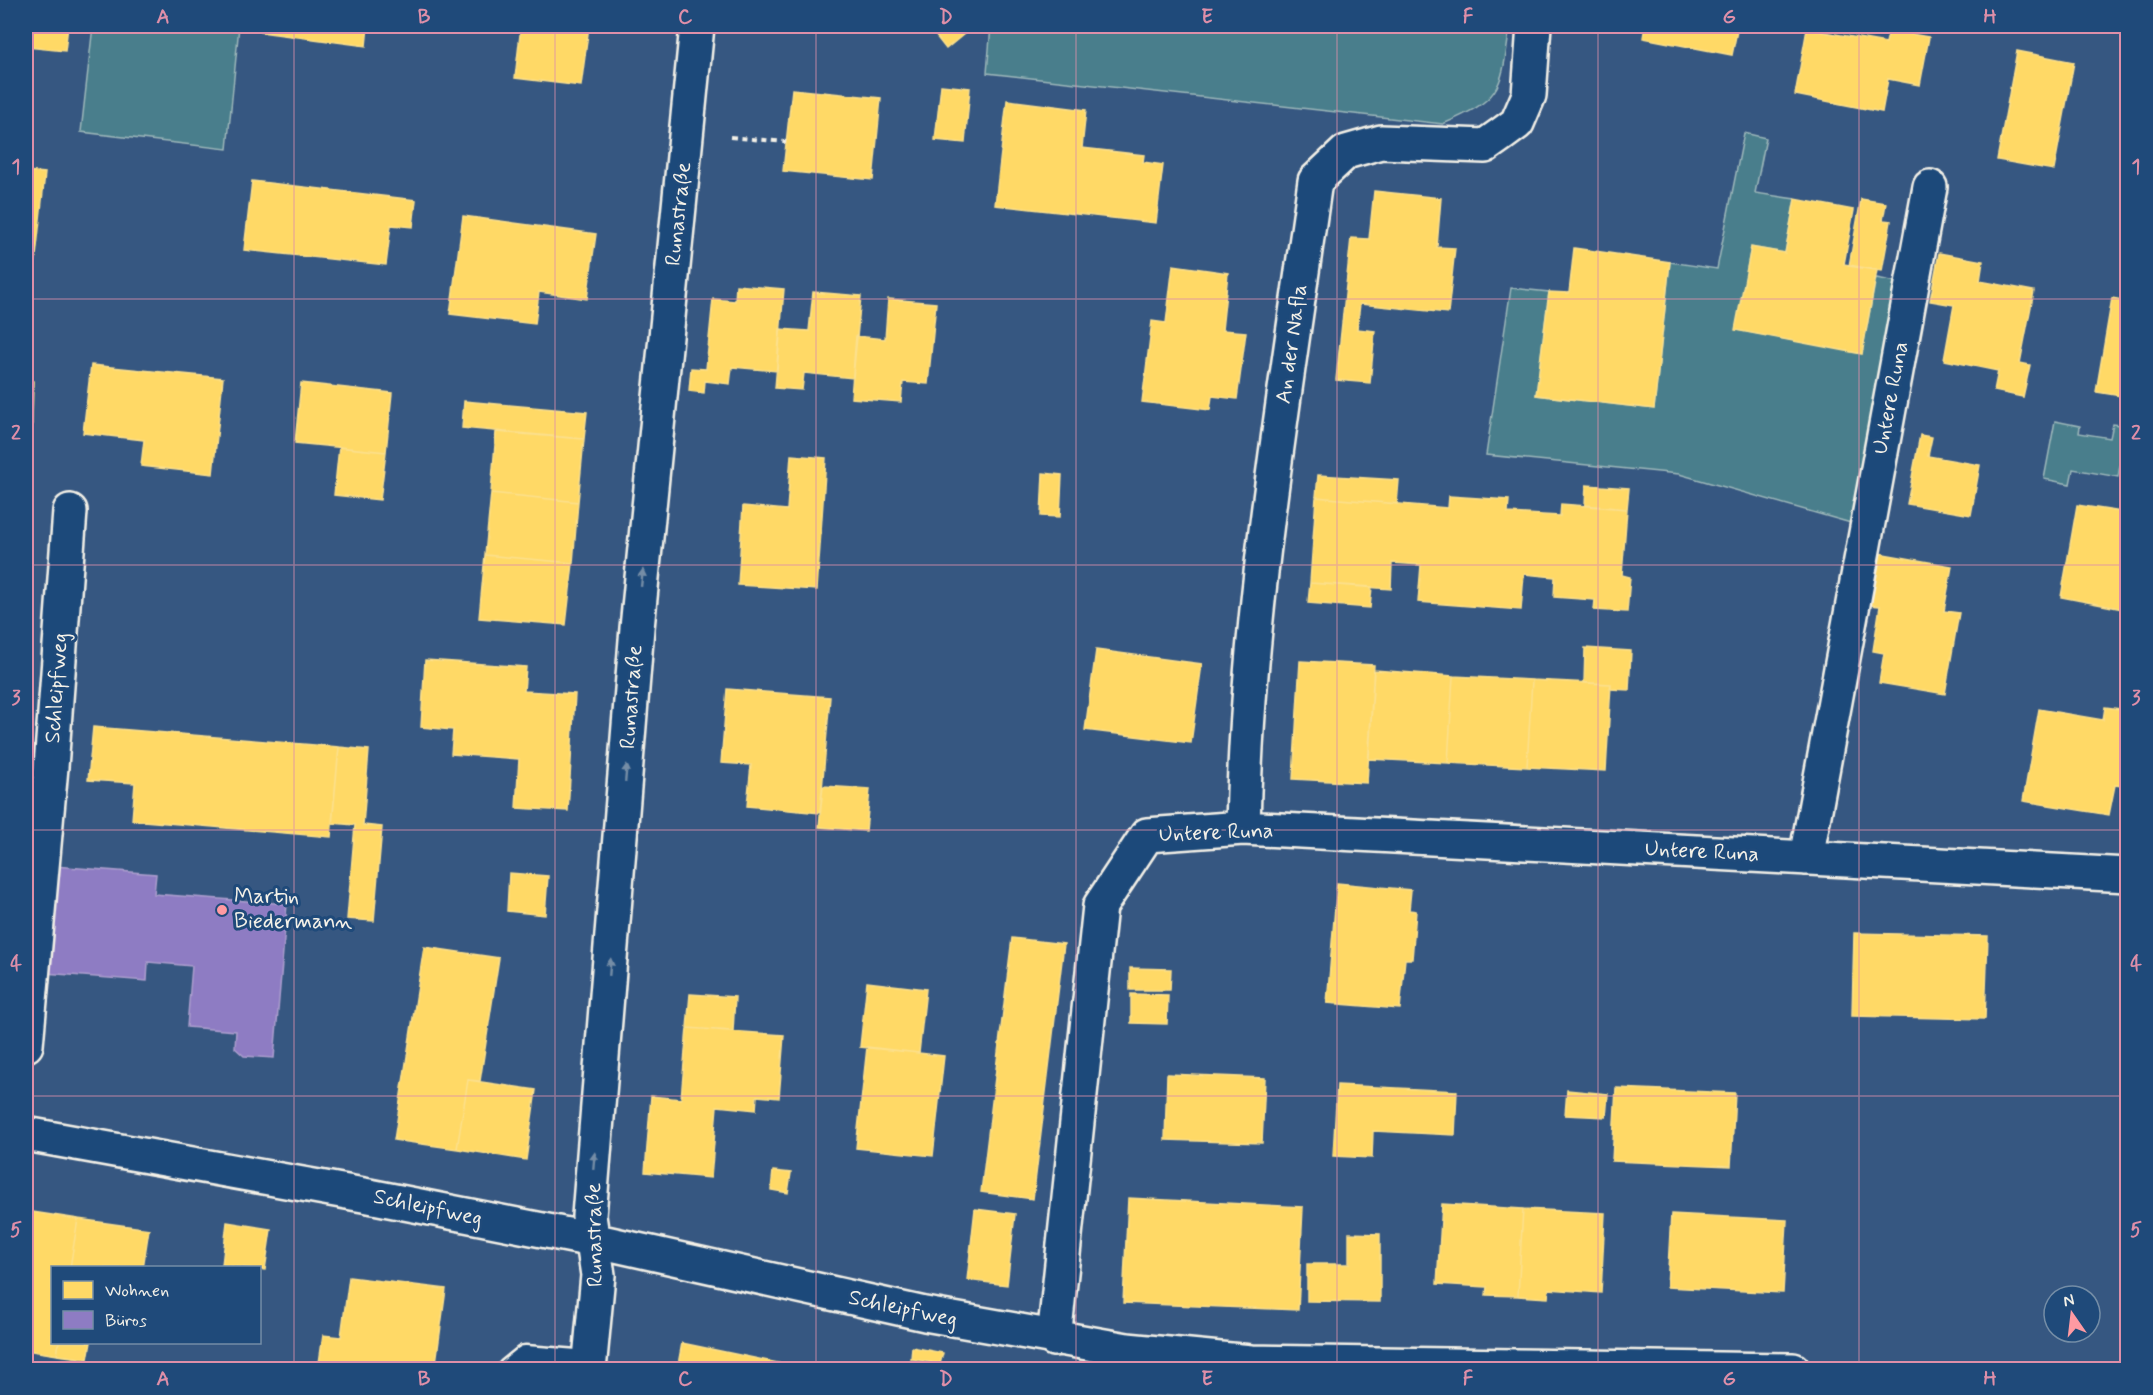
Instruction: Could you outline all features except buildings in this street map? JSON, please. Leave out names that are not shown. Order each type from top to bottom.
[{"type":"street","name":"Runastraße","points":[[589,1366],[598,1275],[590,1216],[637,628],[697,26]]},
{"type":"street","name":"An der Nafla","points":[[1243,828],[1245,737],[1259,579],[1315,181],[1346,152],[1381,142],[1485,146],[1502,134],[1517,123],[1529,95],[1534,26]]},
{"type":"street","name":"Untere Runa","points":[[1806,858],[1930,187]]},
{"type":"street","name":"Schleipfweg","points":[[26,1045],[51,767],[69,511]]},
{"type":"street","name":"Untere Runa","points":[[1054,1338],[1100,906],[1147,835],[1243,828],[2127,875]]},
{"type":"street","name":"Schleipfweg","points":[[26,1134],[369,1196],[593,1240],[925,1314],[1054,1338],[1126,1360],[1793,1370]]},
{"type":"lane","points":[[509,1370],[525,1357],[589,1366]]},
{"type":"path","points":[[728,136],[786,142]]},
{"type":"green space","points":[[93,26],[239,26],[227,149],[81,132]]},
{"type":"green space","points":[[991,26],[1510,26],[1504,64],[1496,89],[1478,106],[1443,124],[987,73]]},
{"type":"green space","points":[[1744,133],[1766,138],[1755,193],[1795,199],[1785,253],[1751,247],[1736,330],[1862,353],[1876,278],[1902,283],[1851,523],[1679,474],[1486,455],[1511,288],[1549,292],[1536,395],[1654,409],[1670,262],[1717,269]]},
{"type":"green space","points":[[2055,421],[2080,426],[2079,433],[2110,438],[2113,424],[2127,426],[2118,477],[2073,469],[2070,484],[2044,479]]},
{"type":"place","name":"Martin Biedermann","points":[[222,910]]}]
